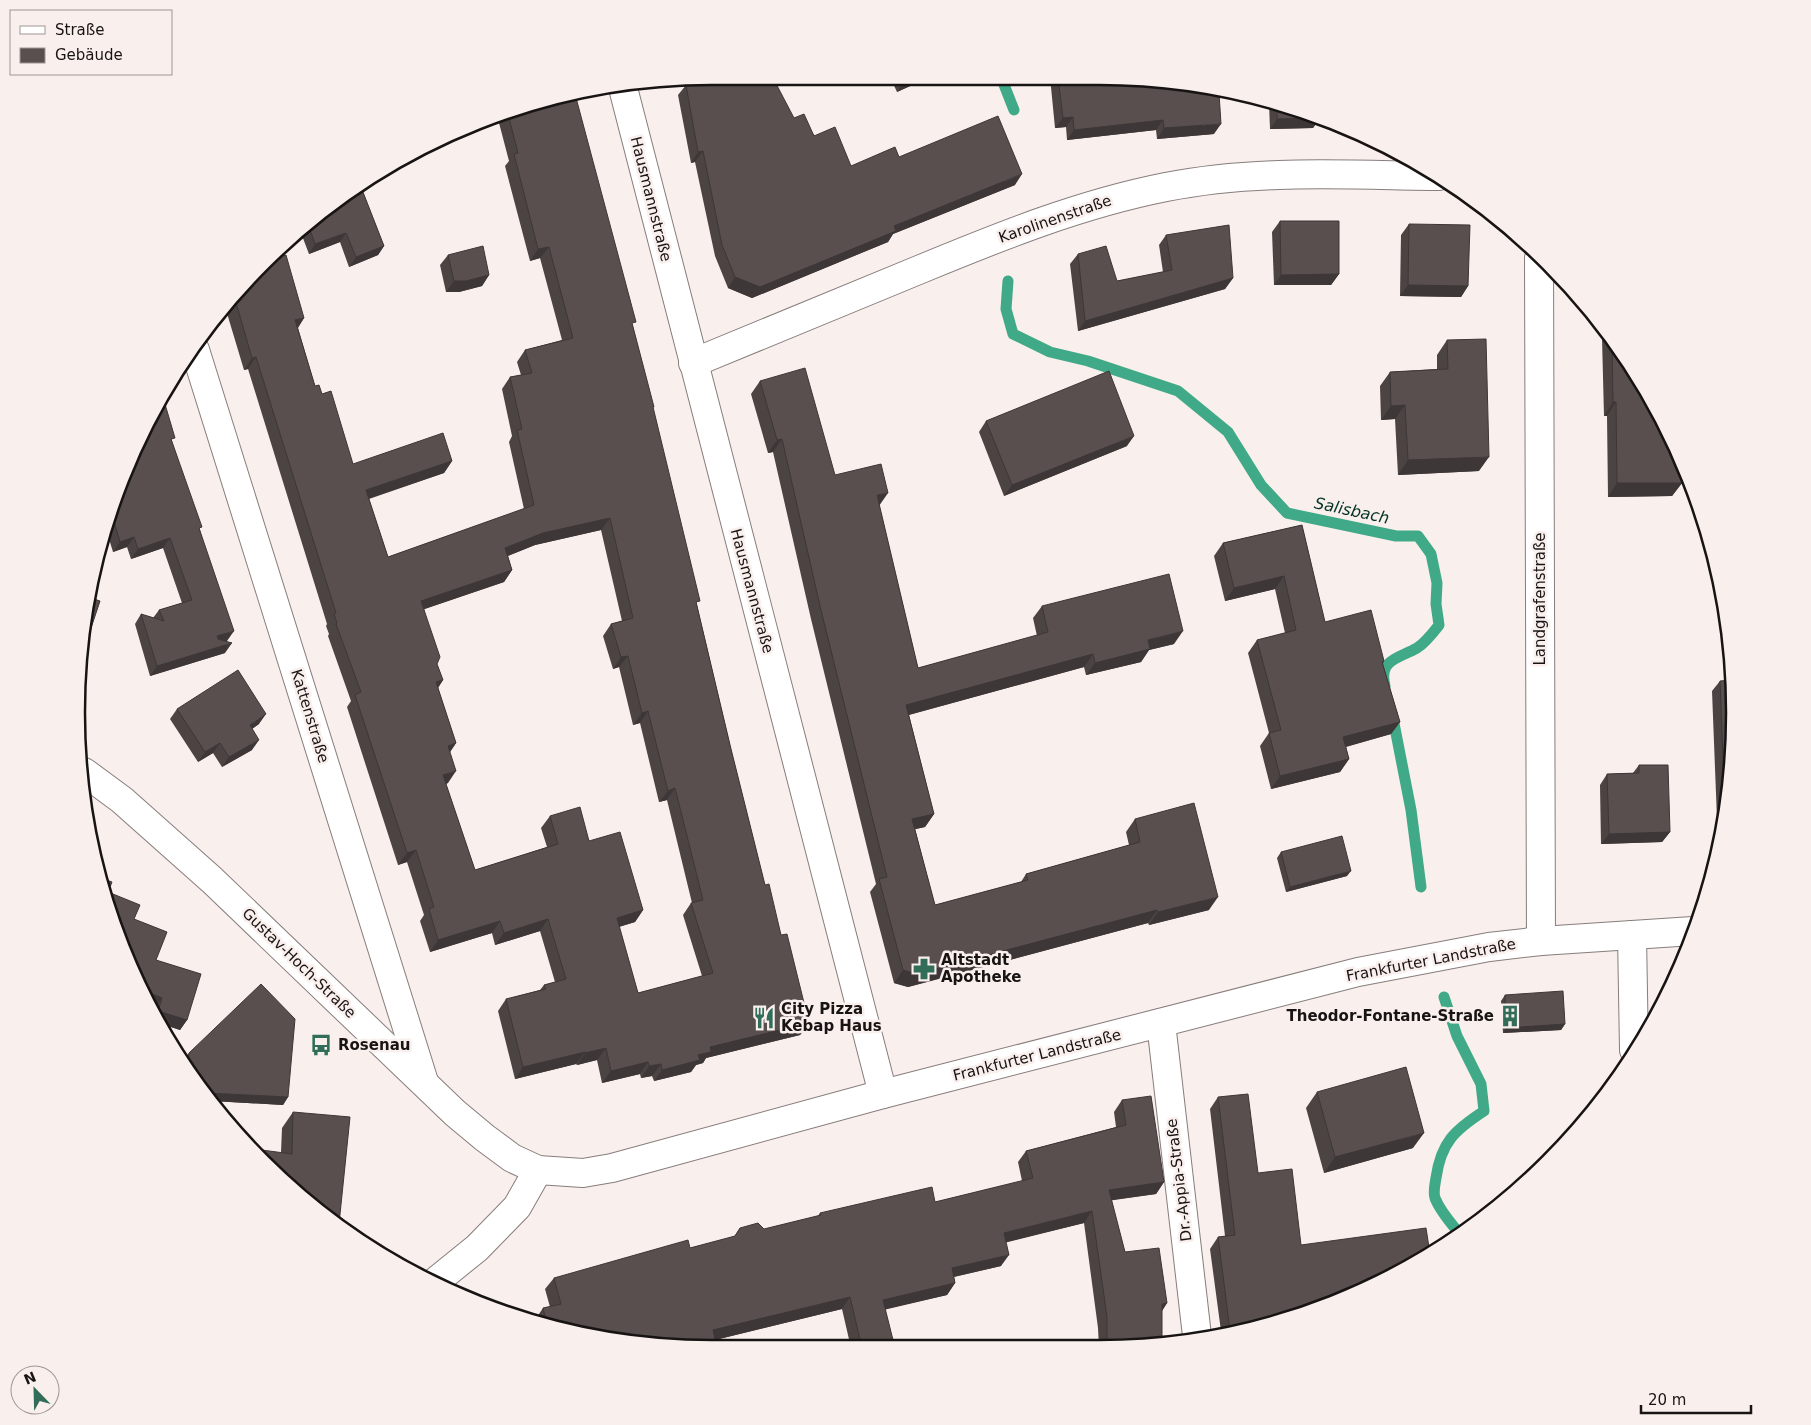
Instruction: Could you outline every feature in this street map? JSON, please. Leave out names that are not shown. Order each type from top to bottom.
[{"type":"street","name":"Hausmannstraße","points":[[624,91],[883,1094]]},
{"type":"street","name":"Karolinenstraße","points":[[693,363],[1023,228],[1095,204],[1166,186],[1234,178],[1297,174],[1423,176]]},
{"type":"street","name":"Landgrafenstraße","points":[[1540,267],[1541,941]]},
{"type":"street","name":"Kattenstraße","points":[[197,356],[424,1082]]},
{"type":"street","name":"Gustav-Hoch-Straße","points":[[88,775],[122,800],[212,880],[455,1113],[512,1158],[538,1170]]},
{"type":"street","name":"Frankfurter Landstraße","points":[[538,1170],[583,1173],[612,1168],[883,1094],[1358,972],[1489,946],[1686,932]]},
{"type":"street","points":[[1632,936],[1634,1039]]},
{"type":"street","name":"Dr.-Appia-Straße","points":[[1161,1023],[1198,1332]]},
{"type":"street","points":[[441,1278],[478,1248],[517,1207],[538,1170]]},
{"type":"building","points":[[777,85],[794,118],[804,114],[814,136],[835,127],[851,166],[895,147],[899,157],[998,116],[1022,174],[894,226],[896,231],[760,287],[735,277],[722,245],[703,151],[698,152],[686,86]]},
{"type":"building","points":[[1059,85],[1140,86],[1219,97],[1221,124],[1164,128],[1163,120],[1074,130],[1073,117],[1063,118]]},
{"type":"building","points":[[577,100],[636,322],[632,323],[700,601],[696,602],[765,885],[769,884],[781,935],[787,934],[809,1023],[710,1047],[711,1052],[698,1055],[700,1060],[662,1070],[661,1064],[649,1066],[648,1062],[611,1071],[606,1048],[523,1067],[506,999],[546,989],[544,985],[566,979],[548,919],[504,933],[500,921],[438,940],[429,909],[434,907],[416,850],[407,853],[355,695],[361,692],[336,624],[334,614],[336,613],[256,357],[252,358],[237,304],[269,269],[286,255],[304,318],[295,320],[315,386],[319,385],[322,394],[331,391],[353,464],[443,433],[452,461],[366,490],[388,557],[534,505],[517,430],[522,429],[510,377],[532,373],[525,350],[573,338],[549,247],[538,249],[514,154],[518,153],[509,119]],"holes":[[[610,518],[633,618],[611,624],[621,657],[628,656],[642,713],[648,711],[668,791],[675,788],[703,900],[691,903],[713,973],[638,993],[617,918],[643,910],[620,832],[589,841],[580,807],[550,816],[558,844],[475,870],[443,775],[456,771],[448,746],[456,743],[436,682],[443,680],[437,664],[440,657],[421,601],[512,570],[505,548],[543,533]]]},
{"type":"building","points":[[1277,111],[1301,118],[1277,119]]},
{"type":"building","points":[[363,192],[384,246],[356,257],[346,233],[315,244],[311,232]]},
{"type":"building","points":[[1280,221],[1339,221],[1339,274],[1281,275]]},
{"type":"building","points":[[1409,224],[1470,225],[1468,286],[1408,285]]},
{"type":"building","points":[[1229,225],[1233,278],[1085,321],[1078,254],[1106,246],[1117,281],[1172,270],[1166,235]]},
{"type":"building","points":[[483,246],[489,275],[466,281],[454,281],[448,255]]},
{"type":"building","points":[[1486,339],[1489,457],[1408,460],[1405,405],[1391,406],[1390,372],[1448,369],[1447,340]]},
{"type":"building","points":[[1612,353],[1642,399],[1661,435],[1682,483],[1617,483],[1616,402],[1613,402]]},
{"type":"building","points":[[805,368],[835,475],[881,464],[888,493],[877,495],[918,668],[1048,632],[1042,606],[1169,574],[1183,631],[1148,640],[1150,649],[1095,663],[1093,654],[906,705],[934,814],[912,819],[935,905],[1028,880],[1026,874],[1140,842],[1135,819],[1194,803],[1218,897],[1158,912],[1157,910],[917,974],[903,970],[879,879],[887,877],[820,606],[782,439],[777,440],[760,381]]},
{"type":"building","points":[[1109,371],[1134,436],[1012,485],[986,421]]},
{"type":"building","points":[[165,406],[175,438],[171,439],[202,527],[199,528],[234,631],[217,636],[218,639],[232,643],[157,666],[141,614],[164,621],[159,610],[192,600],[170,538],[138,549],[134,537],[120,542],[114,523],[118,511],[133,472]]},
{"type":"building","points":[[1302,525],[1325,622],[1371,610],[1384,661],[1382,662],[1400,722],[1343,737],[1349,759],[1280,776],[1269,733],[1281,730],[1257,640],[1296,630],[1284,576],[1234,588],[1223,543]]},
{"type":"building","points":[[95,599],[100,601],[90,631]]},
{"type":"building","points":[[238,670],[266,714],[250,725],[259,740],[229,757],[220,743],[205,752],[177,709]]},
{"type":"building","points":[[1720,681],[1725,681],[1723,769]]},
{"type":"building","points":[[1639,765],[1668,765],[1670,832],[1609,834],[1607,774],[1639,773]]},
{"type":"building","points":[[1342,836],[1351,871],[1290,887],[1281,852]]},
{"type":"building","points":[[112,894],[140,905],[134,919],[167,932],[156,960],[201,974],[187,1020],[162,1012],[159,1007],[162,998],[152,994],[150,990],[133,953]]},
{"type":"building","points":[[261,984],[295,1019],[288,1097],[215,1093],[191,1061],[189,1053]]},
{"type":"building","points":[[1563,991],[1565,1024],[1506,1028],[1505,995]]},
{"type":"building","points":[[1406,1067],[1424,1133],[1335,1157],[1317,1092]]},
{"type":"building","points":[[1248,1094],[1258,1173],[1292,1169],[1301,1245],[1426,1228],[1429,1246],[1376,1275],[1339,1292],[1300,1307],[1229,1326],[1218,1237],[1235,1235],[1218,1097]]},
{"type":"building","points":[[1151,1096],[1164,1182],[1109,1190],[1125,1252],[1159,1248],[1167,1303],[1162,1304],[1162,1337],[1107,1340],[1107,1317],[1092,1211],[1004,1233],[1009,1255],[952,1268],[955,1283],[883,1300],[893,1340],[860,1340],[850,1297],[713,1330],[715,1339],[711,1340],[671,1339],[631,1335],[545,1318],[543,1308],[561,1304],[554,1278],[688,1240],[690,1248],[735,1236],[740,1228],[758,1223],[764,1229],[821,1215],[820,1213],[932,1187],[935,1202],[1033,1178],[1026,1151],[1126,1125],[1122,1100]]},
{"type":"building","points":[[293,1112],[350,1117],[340,1216],[299,1184],[264,1150],[292,1154]]},
{"type":"waterway","name":"Salisbach","points":[[1004,85],[1014,110]]},
{"type":"waterway","name":"Salisbach","points":[[1008,281],[1006,309],[1013,334],[1050,352],[1088,361],[1178,391],[1228,432],[1261,485],[1287,513],[1396,536],[1418,536],[1431,554],[1437,583],[1436,604],[1439,625],[1420,646],[1398,657],[1388,665],[1385,670],[1385,686]]},
{"type":"waterway","name":"Salisbach","points":[[1392,713],[1411,810],[1421,887]]},
{"type":"waterway","name":"Salisbach","points":[[1444,997],[1457,1036],[1481,1084],[1484,1111],[1465,1124],[1451,1138],[1438,1166],[1434,1188],[1435,1198],[1442,1212],[1455,1228]]},
{"type":"place","name":"Altstadt Apotheke","points":[[924,969]]},
{"type":"place","name":"Theodor-Fontane-Straße","points":[[1510,1016]]},
{"type":"place","name":"City Pizza Kebap Haus","points":[[764,1018]]},
{"type":"place","name":"Rosenau","points":[[321,1045]]}]
